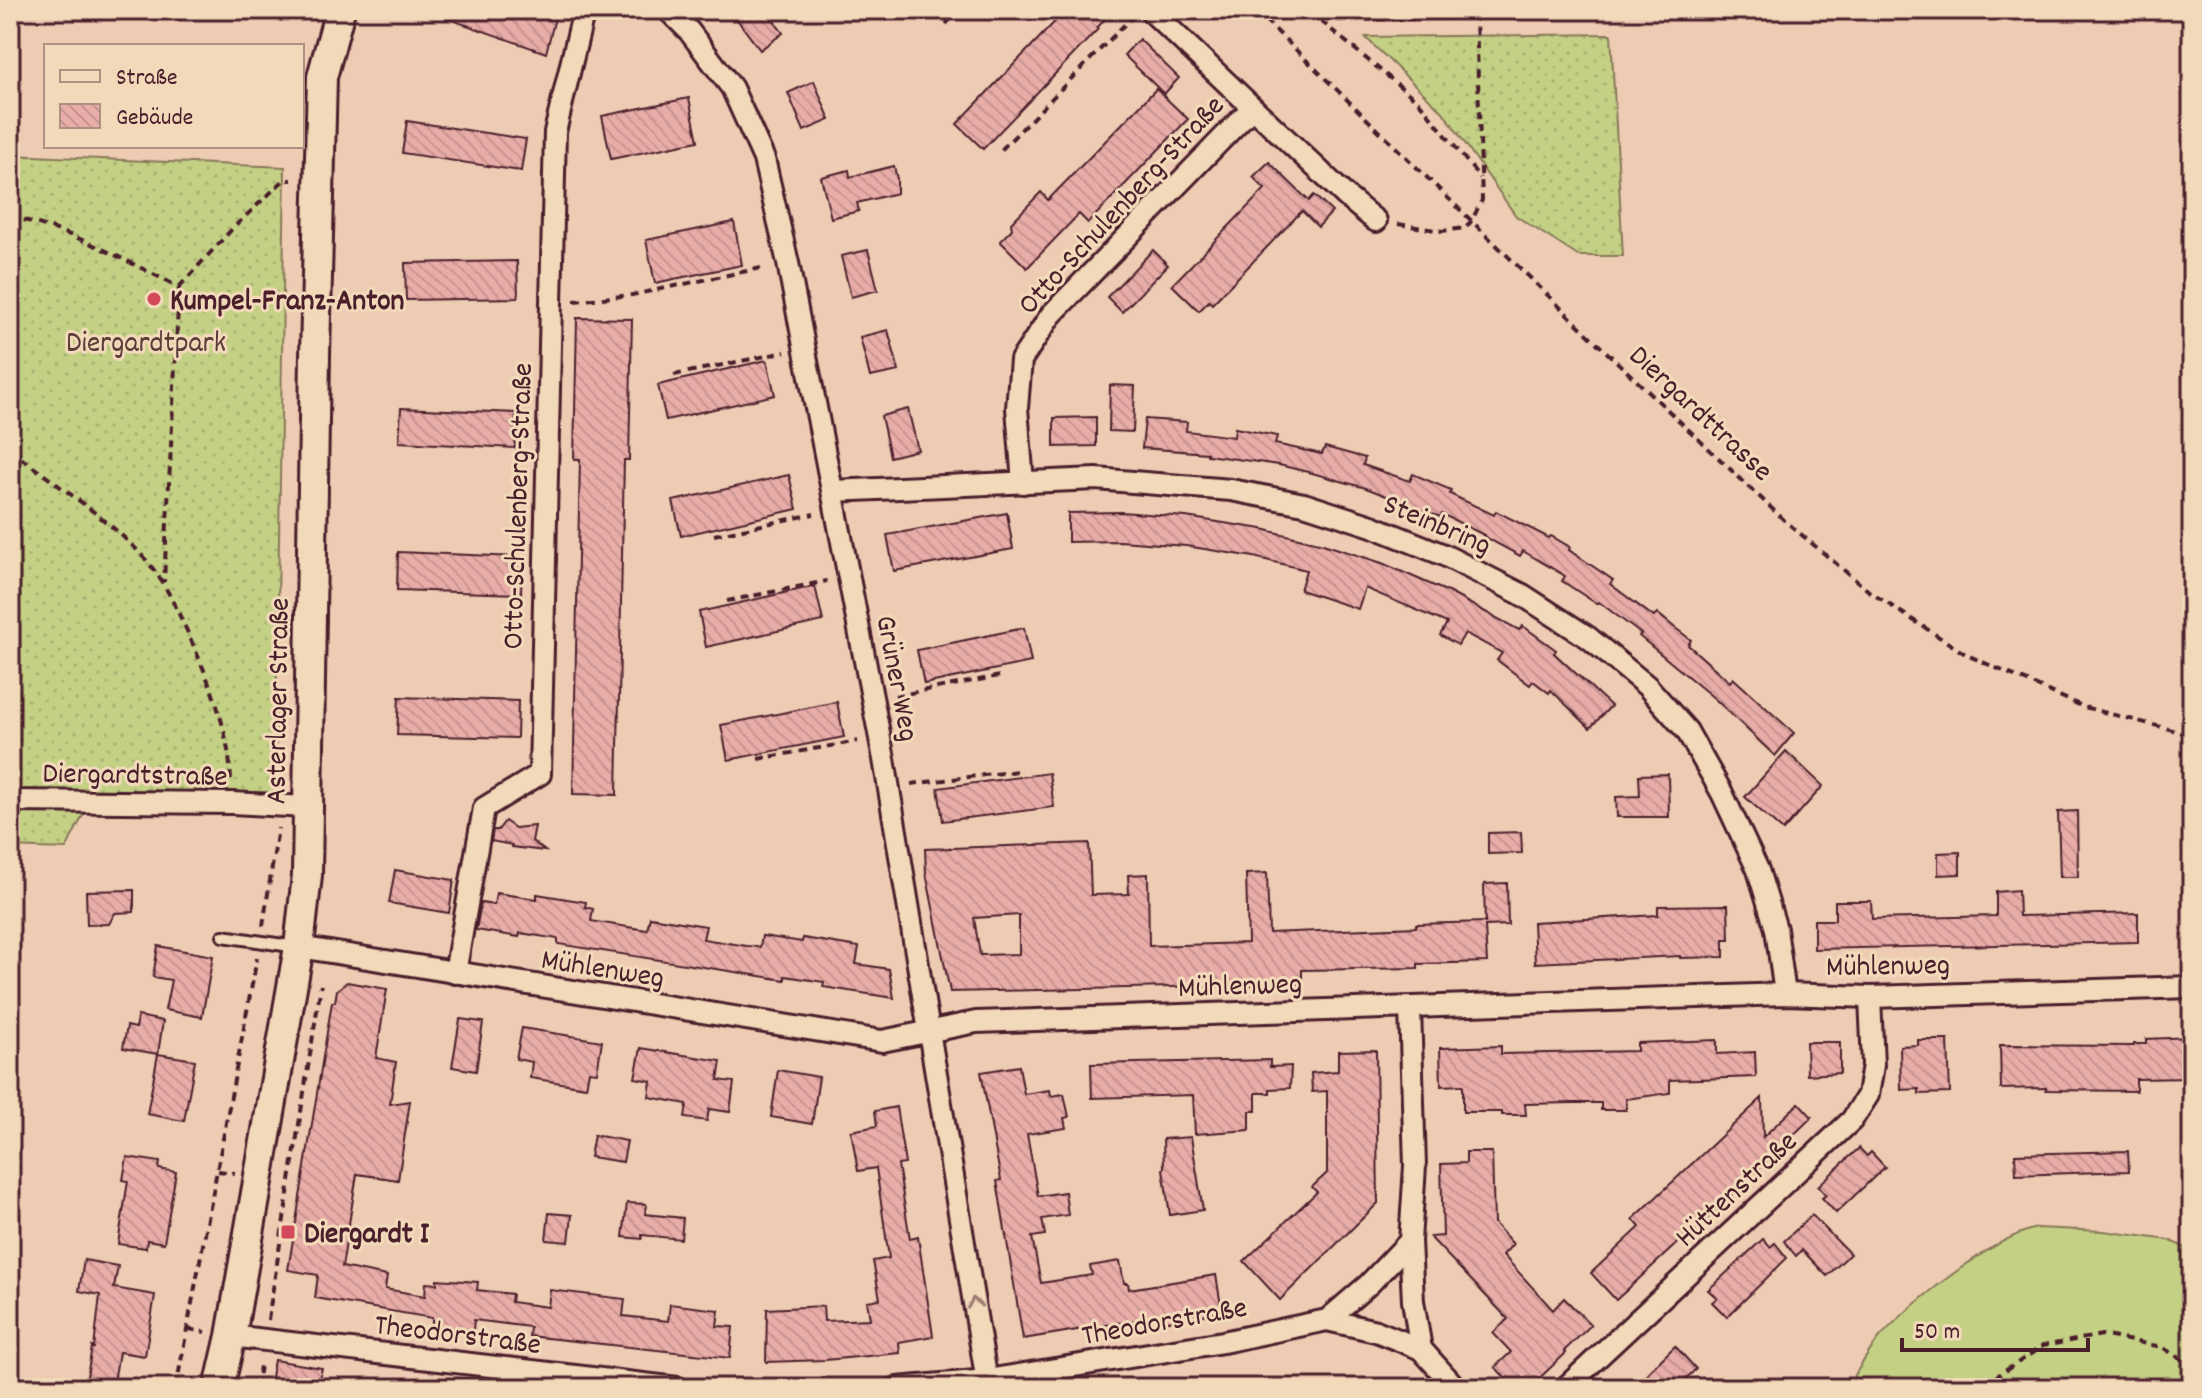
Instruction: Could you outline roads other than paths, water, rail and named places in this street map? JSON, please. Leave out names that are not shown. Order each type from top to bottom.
[{"type":"main road","name":"Asterlager Straße","points":[[219,1388],[312,950],[307,807],[322,77],[340,10]]},
{"type":"street","name":"Otto-Schulenberg-Straße","points":[[455,973],[484,808],[540,774],[555,132],[584,10]]},
{"type":"street","name":"Grüner Weg","points":[[668,10],[689,31],[732,88],[764,159],[788,263],[880,737],[988,1384]]},
{"type":"street","name":"Otto-Schulenberg-Straße","points":[[1150,10],[1376,221]]},
{"type":"street","name":"Otto-Schulenberg-Straße","points":[[1023,483],[1017,408],[1021,360],[1051,315],[1252,108]]},
{"type":"street","name":"Steinbring","points":[[835,500],[1096,479],[1231,490],[1304,504],[1372,526],[1444,555],[1521,594],[1589,638],[1647,686],[1687,731],[1722,793],[1758,870],[1776,929],[1785,994]]},
{"type":"street","name":"Diergardtstraße","points":[[10,801],[232,803],[307,807]]},
{"type":"street","name":"Mühlenweg","points":[[312,950],[882,1041],[976,1022],[1785,994],[1870,997],[2192,987]]},
{"type":"street","name":"Hüttenstraße","points":[[1565,1388],[1852,1120],[1868,1095],[1873,1065],[1870,997]]},
{"type":"street","points":[[1410,1008],[1415,1166],[1410,1241],[1413,1301],[1421,1349]]},
{"type":"street","name":"Theodorstraße","points":[[897,1388],[988,1384],[1327,1320],[1369,1284],[1410,1241]]},
{"type":"street","points":[[1327,1320],[1376,1331],[1421,1349],[1456,1388]]},
{"type":"street","name":"Theodorstraße","points":[[231,1336],[534,1380],[678,1388]]},
{"type":"lane","points":[[223,936],[312,950]]},
{"type":"place","name":"Kumpel-Franz-Anton","points":[[154,299]]},
{"type":"place","name":"Diergardt I","points":[[288,1232]]},
{"type":"park label","name":"Diergardtpark","points":[[146,341]]}]
